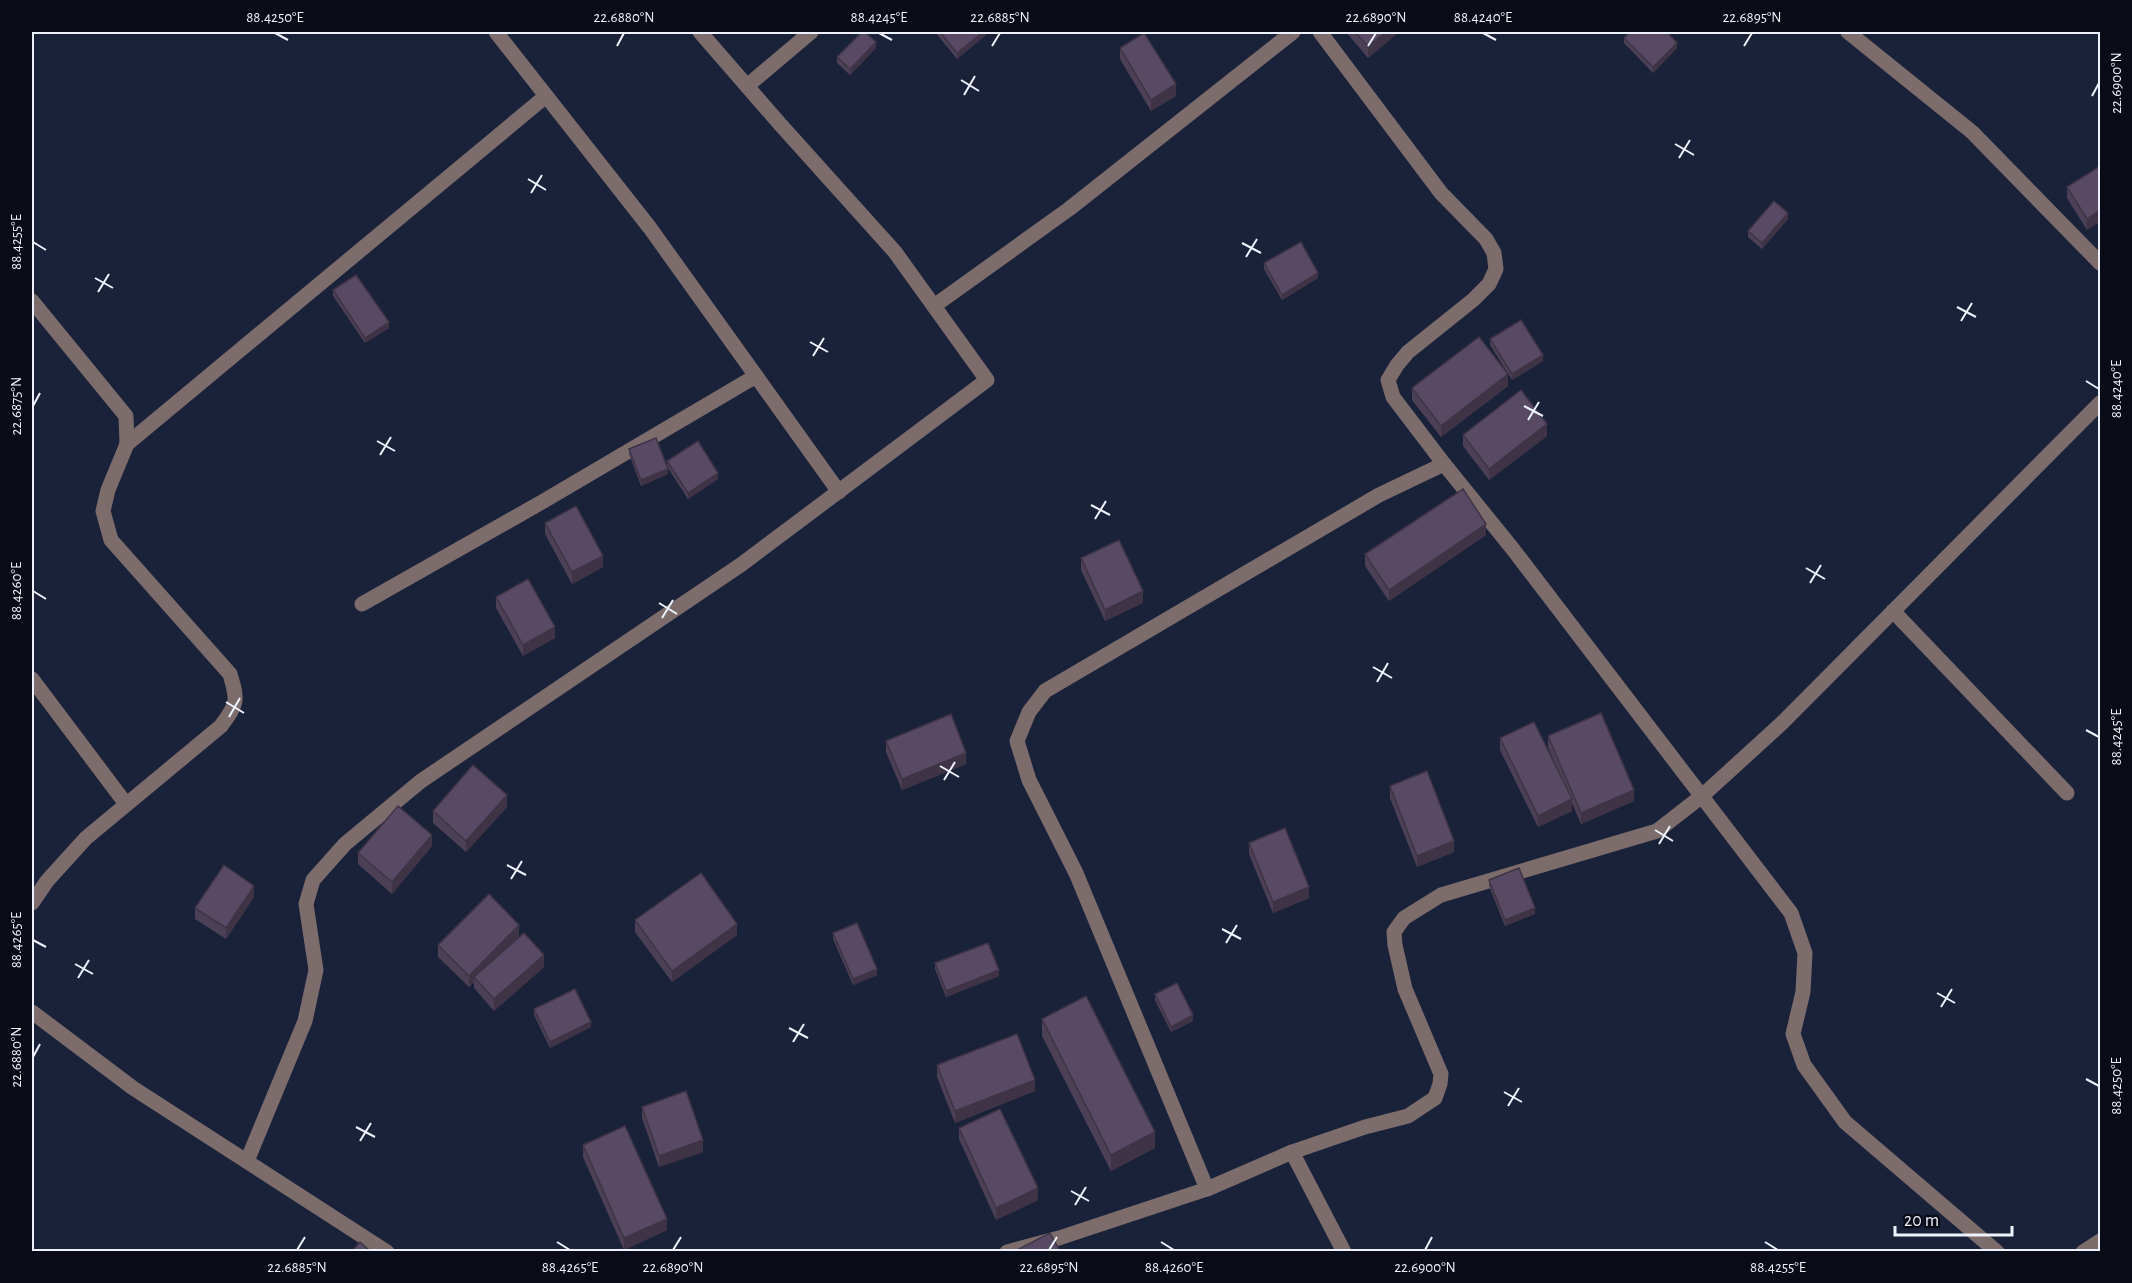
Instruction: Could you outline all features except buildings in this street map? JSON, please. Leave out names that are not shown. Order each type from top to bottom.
[{"type":"street","points":[[496,32],[650,228],[839,492]]},
{"type":"street","points":[[247,1161],[305,1021],[316,969],[306,904],[313,879],[345,844],[421,781],[742,564],[987,380],[895,252],[700,32]]},
{"type":"street","points":[[747,86],[811,32]]},
{"type":"street","points":[[934,306],[1069,208],[1293,32]]},
{"type":"street","points":[[1320,32],[1441,193],[1486,239],[1494,253],[1496,269],[1489,284],[1473,300],[1408,352],[1397,365],[1388,380],[1393,397],[1512,548],[1791,913],[1805,953],[1803,992],[1793,1034],[1804,1065],[1845,1122],[1997,1251]]},
{"type":"street","points":[[1848,32],[1972,132],[2100,263]]},
{"type":"street","points":[[127,444],[546,96]]},
{"type":"street","points":[[32,301],[126,416],[127,444],[108,490],[103,511],[111,540],[230,674],[236,696],[234,708],[221,726],[86,838],[47,881],[32,903]]},
{"type":"street","points":[[362,604],[542,502],[756,375]]},
{"type":"street","points":[[1007,1251],[1059,1238],[1207,1189],[1292,1152],[1365,1127],[1408,1116],[1435,1098],[1441,1074],[1405,988],[1395,945],[1394,933],[1404,918],[1441,895],[1657,831],[1702,796],[1782,723],[2100,403]]},
{"type":"street","points":[[1207,1189],[1076,873],[1029,780],[1017,741],[1029,712],[1045,691],[1379,495],[1444,464]]},
{"type":"street","points":[[1893,611],[2067,794]]},
{"type":"street","points":[[32,679],[126,804]]},
{"type":"street","points":[[32,1012],[133,1088],[387,1251]]},
{"type":"street","points":[[1292,1152],[1344,1251]]},
{"type":"street","points":[[2083,1251],[2100,1241]]}]
